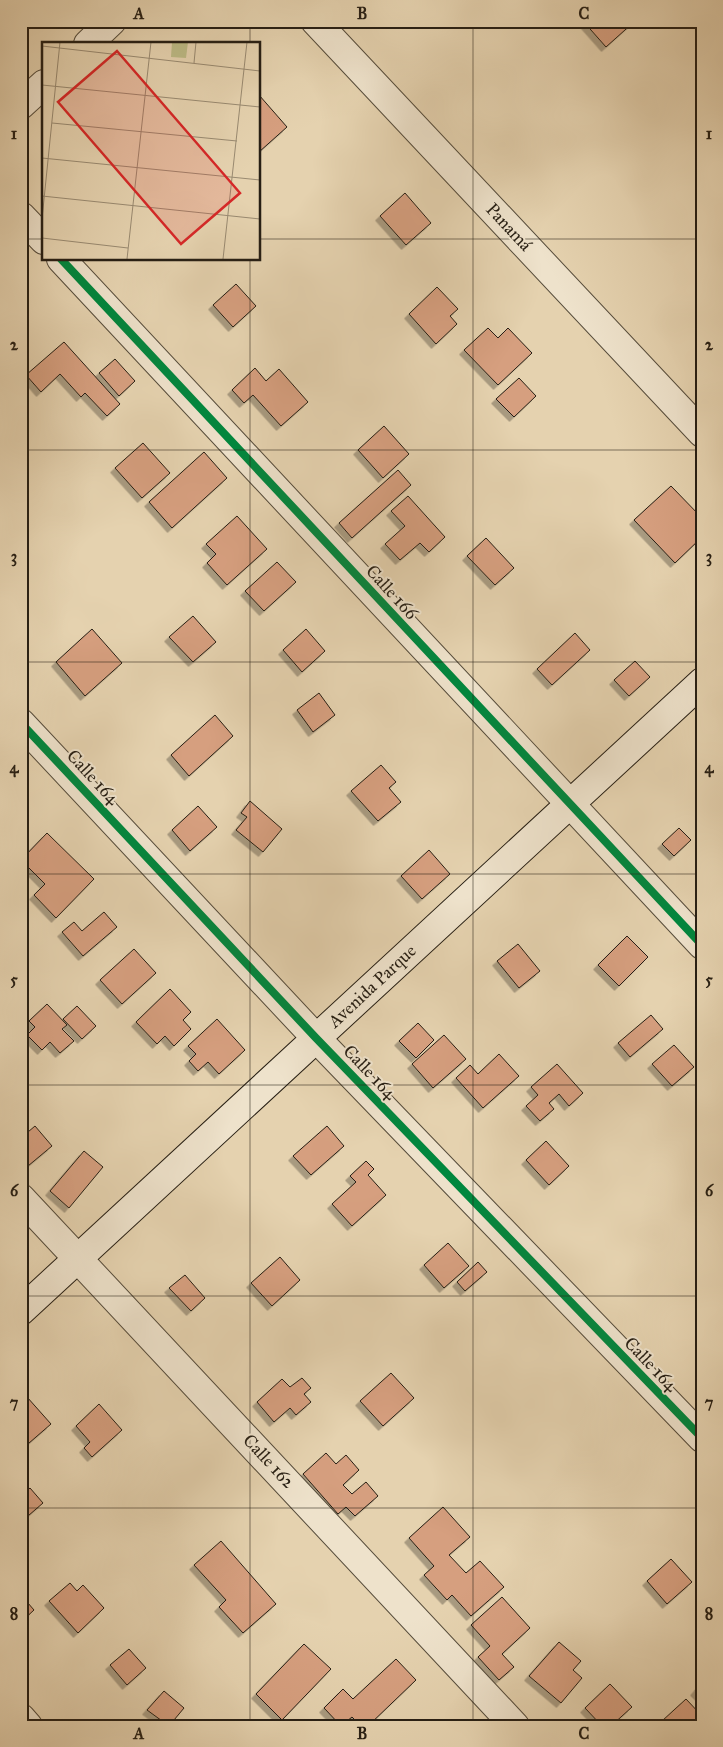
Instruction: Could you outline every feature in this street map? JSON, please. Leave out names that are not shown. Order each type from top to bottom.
[{"type":"street","points":[[90,42],[112,21]]},
{"type":"street","name":"Panamá","points":[[315,21],[702,433]]},
{"type":"street","points":[[21,105],[42,86]]},
{"type":"street","points":[[21,216],[42,238]]},
{"type":"street","name":"Calle 166","points":[[62,260],[702,945]]},
{"type":"street","name":"Avenida Parque","points":[[21,1311],[702,682]]},
{"type":"street","name":"Calle 164","points":[[21,723],[316,1038],[702,1438]]},
{"type":"street","name":"Calle 162","points":[[21,1198],[79,1257],[515,1726]]},
{"type":"street","points":[[21,1718],[28,1726]]},
{"type":"building","points":[[583,21],[635,21],[606,47]]},
{"type":"building","points":[[260,96],[287,127],[260,151]]},
{"type":"building","points":[[405,193],[431,223],[406,245],[380,216]]},
{"type":"building","points":[[236,284],[256,306],[233,327],[213,305]]},
{"type":"building","points":[[437,287],[458,309],[450,316],[457,324],[436,344],[409,314]]},
{"type":"building","points":[[488,328],[498,338],[508,328],[532,353],[498,385],[464,350]]},
{"type":"building","points":[[64,342],[120,404],[107,416],[85,393],[81,397],[60,374],[41,392],[26,375]]},
{"type":"building","points":[[115,359],[135,381],[119,396],[99,373]]},
{"type":"building","points":[[255,368],[266,381],[279,369],[308,402],[281,426],[253,395],[244,403],[232,390]]},
{"type":"building","points":[[519,378],[536,396],[514,417],[496,399]]},
{"type":"building","points":[[384,426],[409,454],[383,478],[358,450]]},
{"type":"building","points":[[143,443],[170,473],[142,498],[115,468]]},
{"type":"building","points":[[204,452],[227,478],[172,528],[149,502]]},
{"type":"building","points":[[398,470],[411,485],[352,538],[339,523]]},
{"type":"building","points":[[671,486],[702,518],[702,537],[675,563],[634,520]]},
{"type":"building","points":[[408,496],[445,537],[429,552],[420,543],[400,560],[385,544],[405,526],[391,511]]},
{"type":"building","points":[[237,516],[267,549],[227,585],[207,563],[216,554],[206,544]]},
{"type":"building","points":[[486,538],[514,568],[495,585],[467,556]]},
{"type":"building","points":[[277,562],[296,582],[264,611],[245,591]]},
{"type":"building","points":[[193,616],[216,642],[193,662],[169,637]]},
{"type":"building","points":[[92,629],[122,663],[85,696],[56,662]]},
{"type":"building","points":[[306,629],[325,651],[302,672],[283,650]]},
{"type":"building","points":[[575,633],[590,650],[552,685],[537,669]]},
{"type":"building","points":[[635,661],[650,677],[629,696],[614,680]]},
{"type":"building","points":[[319,693],[335,715],[313,732],[297,710]]},
{"type":"building","points":[[215,715],[233,736],[189,776],[171,755]]},
{"type":"building","points":[[381,765],[396,782],[389,788],[401,802],[378,821],[351,791]]},
{"type":"building","points":[[250,801],[282,829],[263,852],[236,830],[247,817],[241,813]]},
{"type":"building","points":[[198,806],[217,827],[190,851],[172,830]]},
{"type":"building","points":[[679,828],[691,840],[674,856],[662,844]]},
{"type":"building","points":[[47,833],[94,879],[56,918],[34,895],[45,884],[21,860]]},
{"type":"building","points":[[429,850],[450,874],[422,899],[401,876]]},
{"type":"building","points":[[104,912],[117,927],[83,956],[62,932],[74,922],[82,931]]},
{"type":"building","points":[[627,936],[648,957],[619,986],[598,965]]},
{"type":"building","points":[[518,944],[540,971],[519,988],[497,961]]},
{"type":"building","points":[[134,949],[156,973],[122,1004],[100,980]]},
{"type":"building","points":[[170,989],[191,1012],[183,1020],[191,1029],[174,1046],[165,1036],[157,1044],[136,1022]]},
{"type":"building","points":[[47,1004],[67,1025],[62,1029],[74,1041],[60,1053],[50,1042],[42,1050],[27,1035],[35,1027],[29,1021]]},
{"type":"building","points":[[77,1006],[96,1026],[82,1039],[63,1019]]},
{"type":"building","points":[[651,1015],[663,1029],[630,1057],[618,1043]]},
{"type":"building","points":[[217,1019],[245,1050],[219,1074],[208,1062],[198,1071],[189,1061],[196,1054],[188,1046]]},
{"type":"building","points":[[418,1023],[434,1040],[416,1058],[399,1041]]},
{"type":"building","points":[[444,1035],[466,1059],[433,1088],[412,1064]]},
{"type":"building","points":[[674,1045],[694,1067],[672,1086],[652,1064]]},
{"type":"building","points":[[499,1054],[519,1076],[483,1108],[456,1078],[470,1065],[478,1074]]},
{"type":"building","points":[[557,1064],[583,1093],[569,1106],[559,1094],[549,1103],[554,1109],[540,1121],[526,1106],[538,1095],[531,1087]]},
{"type":"building","points":[[35,1126],[52,1146],[28,1166],[21,1157],[21,1138]]},
{"type":"building","points":[[327,1126],[344,1146],[311,1175],[293,1156]]},
{"type":"building","points":[[546,1141],[569,1166],[549,1185],[526,1160]]},
{"type":"building","points":[[84,1151],[103,1167],[69,1208],[50,1191]]},
{"type":"building","points":[[366,1161],[374,1169],[368,1175],[386,1195],[352,1226],[332,1204],[356,1182],[350,1176]]},
{"type":"building","points":[[448,1243],[469,1266],[444,1288],[424,1265]]},
{"type":"building","points":[[280,1257],[300,1280],[272,1306],[251,1283]]},
{"type":"building","points":[[478,1262],[487,1272],[465,1291],[457,1282]]},
{"type":"building","points":[[185,1275],[205,1298],[191,1311],[169,1288]]},
{"type":"building","points":[[391,1373],[414,1398],[383,1426],[360,1401]]},
{"type":"building","points":[[302,1378],[311,1388],[304,1394],[311,1402],[296,1415],[290,1408],[274,1422],[257,1402],[282,1379],[290,1387]]},
{"type":"building","points":[[27,1397],[51,1424],[21,1450],[21,1402]]},
{"type":"building","points":[[99,1404],[122,1430],[92,1457],[84,1448],[90,1442],[76,1426]]},
{"type":"building","points":[[326,1453],[336,1464],[346,1455],[359,1470],[343,1485],[352,1494],[366,1482],[378,1496],[355,1516],[346,1507],[338,1514],[303,1474]]},
{"type":"building","points":[[30,1488],[43,1503],[21,1522],[21,1496]]},
{"type":"building","points":[[443,1507],[470,1537],[449,1555],[466,1573],[480,1561],[504,1587],[471,1616],[452,1595],[447,1600],[424,1575],[434,1566],[409,1538]]},
{"type":"building","points":[[221,1541],[276,1604],[243,1633],[219,1607],[226,1600],[194,1565]]},
{"type":"building","points":[[671,1559],[692,1582],[667,1604],[647,1581]]},
{"type":"building","points":[[70,1583],[77,1591],[83,1585],[104,1608],[78,1633],[49,1601]]},
{"type":"building","points":[[21,1595],[34,1610],[21,1622]]},
{"type":"building","points":[[502,1597],[530,1628],[502,1654],[514,1667],[499,1680],[478,1657],[490,1646],[471,1625]]},
{"type":"building","points":[[559,1642],[581,1661],[573,1670],[582,1678],[561,1703],[529,1676]]},
{"type":"building","points":[[304,1644],[331,1669],[282,1720],[256,1694]]},
{"type":"building","points":[[129,1649],[146,1668],[127,1685],[110,1665]]},
{"type":"building","points":[[396,1659],[416,1680],[368,1726],[361,1726],[352,1717],[341,1726],[324,1708],[343,1689],[353,1699]]},
{"type":"building","points":[[702,1683],[702,1698],[695,1691]]},
{"type":"building","points":[[610,1684],[632,1707],[611,1726],[602,1726],[585,1708]]},
{"type":"building","points":[[164,1691],[184,1708],[169,1726],[147,1710]]},
{"type":"building","points":[[686,1699],[702,1716],[702,1726],[666,1726],[662,1721]]},
{"type":"cycle path","points":[[62,260],[702,945]]},
{"type":"cycle path","points":[[21,723],[316,1038],[702,1438]]}]
